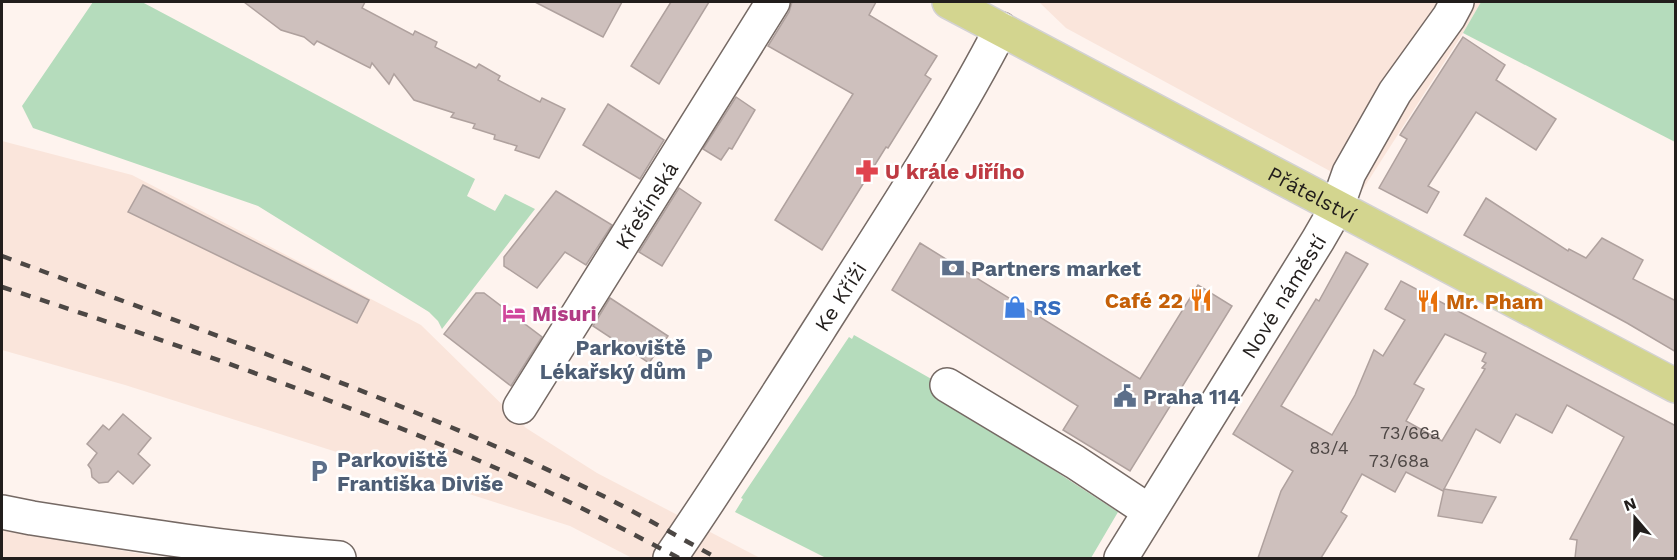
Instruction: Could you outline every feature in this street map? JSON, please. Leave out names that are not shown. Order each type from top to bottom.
[{"type":"main road","name":"Přátelství","points":[[949,2],[1676,386]]},
{"type":"street","name":"Křešínská","points":[[520,407],[773,2]]},
{"type":"street","name":"Nové náměstí","points":[[1121,558],[1289,289],[1337,207],[1349,173],[1395,92],[1449,17],[1457,2]]},
{"type":"street","name":"Ke Kříži","points":[[670,558],[720,485],[917,176],[1001,29]]},
{"type":"street","points":[[947,385],[1075,462],[1149,511]]},
{"type":"street","points":[[2,512],[261,555],[339,558]]},
{"type":"shaded area","points":[[1039,2],[1481,2],[1363,189],[1066,28]]},
{"type":"shaded area","points":[[2,141],[132,175],[421,325],[526,428],[597,473],[760,558],[632,558],[570,526],[125,385],[2,350]]},
{"type":"shaded area","points":[[2,529],[164,558],[2,558]]},
{"type":"green space","points":[[93,2],[142,2],[475,179],[467,196],[495,211],[505,194],[535,209],[442,329],[429,312],[258,206],[33,128],[22,106]]},
{"type":"green space","points":[[1481,2],[1675,2],[1675,142],[1463,33]]},
{"type":"green space","points":[[854,335],[949,389],[943,398],[1118,512],[1091,558],[826,558],[735,512],[743,499],[741,498],[849,337],[852,339]]},
{"type":"building","points":[[244,2],[365,2],[362,8],[413,35],[415,31],[437,42],[435,47],[476,68],[479,64],[500,76],[498,80],[540,102],[542,98],[565,109],[539,158],[515,150],[517,146],[494,139],[495,135],[473,128],[475,124],[451,117],[454,113],[414,100],[394,74],[389,84],[372,63],[370,68],[317,41],[314,45],[304,37],[281,30]]},
{"type":"building","points":[[535,2],[622,2],[603,37]]},
{"type":"building","points":[[671,2],[709,2],[659,84],[631,66]]},
{"type":"building","points":[[792,2],[876,2],[869,15],[937,56],[925,75],[931,79],[822,250],[775,220],[853,94],[768,46],[789,12]]},
{"type":"building","points":[[1463,37],[1505,65],[1496,80],[1556,119],[1536,150],[1476,112],[1428,186],[1439,192],[1427,213],[1379,188],[1407,139],[1400,135]]},
{"type":"building","points":[[736,97],[755,110],[732,149],[729,148],[721,160],[703,149]]},
{"type":"building","points":[[608,104],[664,140],[640,179],[583,145]]},
{"type":"building","points":[[143,185],[369,300],[357,323],[128,212]]},
{"type":"building","points":[[679,188],[701,203],[662,266],[639,252]]},
{"type":"building","points":[[556,191],[612,225],[586,265],[565,252],[537,288],[504,266],[504,257]]},
{"type":"building","points":[[1486,198],[1568,251],[1569,249],[1586,258],[1602,238],[1643,260],[1633,279],[1676,301],[1676,352],[1464,235]]},
{"type":"building","points":[[920,243],[1140,379],[1198,285],[1232,306],[1130,471],[1063,430],[1078,406],[892,290]]},
{"type":"building","points":[[1346,252],[1368,264],[1281,406],[1332,435],[1355,395],[1374,350],[1383,356],[1405,320],[1385,309],[1401,281],[1676,426],[1676,558],[1575,558],[1577,540],[1570,539],[1624,437],[1567,405],[1552,433],[1516,414],[1500,443],[1476,429],[1443,491],[1406,472],[1395,492],[1362,474],[1341,512],[1347,516],[1321,558],[1258,558],[1281,491],[1293,471],[1233,434],[1316,299],[1319,301]],"holes":[[[1445,334],[1486,353],[1482,361],[1486,363],[1482,368],[1485,369],[1442,441],[1406,421],[1424,389],[1414,384]]]},
{"type":"building","points":[[476,293],[484,293],[542,337],[511,386],[444,334]]},
{"type":"building","points":[[610,298],[668,336],[649,363],[593,326]]},
{"type":"building","points":[[123,414],[151,438],[138,454],[150,465],[133,484],[118,471],[108,482],[99,483],[92,477],[88,465],[97,453],[87,444],[103,425],[109,430]]},
{"type":"building","points":[[1444,489],[1496,497],[1482,523],[1438,516]]},
{"type":"railway","points":[[2,256],[302,368],[451,427],[597,493],[717,558]]},
{"type":"railway","points":[[2,287],[240,368],[417,435],[527,482],[679,558]]},
{"type":"place","name":"U krále Jiřího","points":[[867,171]]},
{"type":"place","name":"Partners market","points":[[953,268]]},
{"type":"place","name":"Café 22","points":[[1201,300]]},
{"type":"place","name":"Mr. Pham","points":[[1428,301]]},
{"type":"place","name":"RS","points":[[1015,307]]},
{"type":"place","name":"Misuri","points":[[514,313]]},
{"type":"place","name":"Parkoviště Lékařský dům","points":[[704,359]]},
{"type":"place","name":"Praha 114","points":[[1125,396]]},
{"type":"place","name":"Parkoviště Františka Diviše","points":[[319,471]]}]
